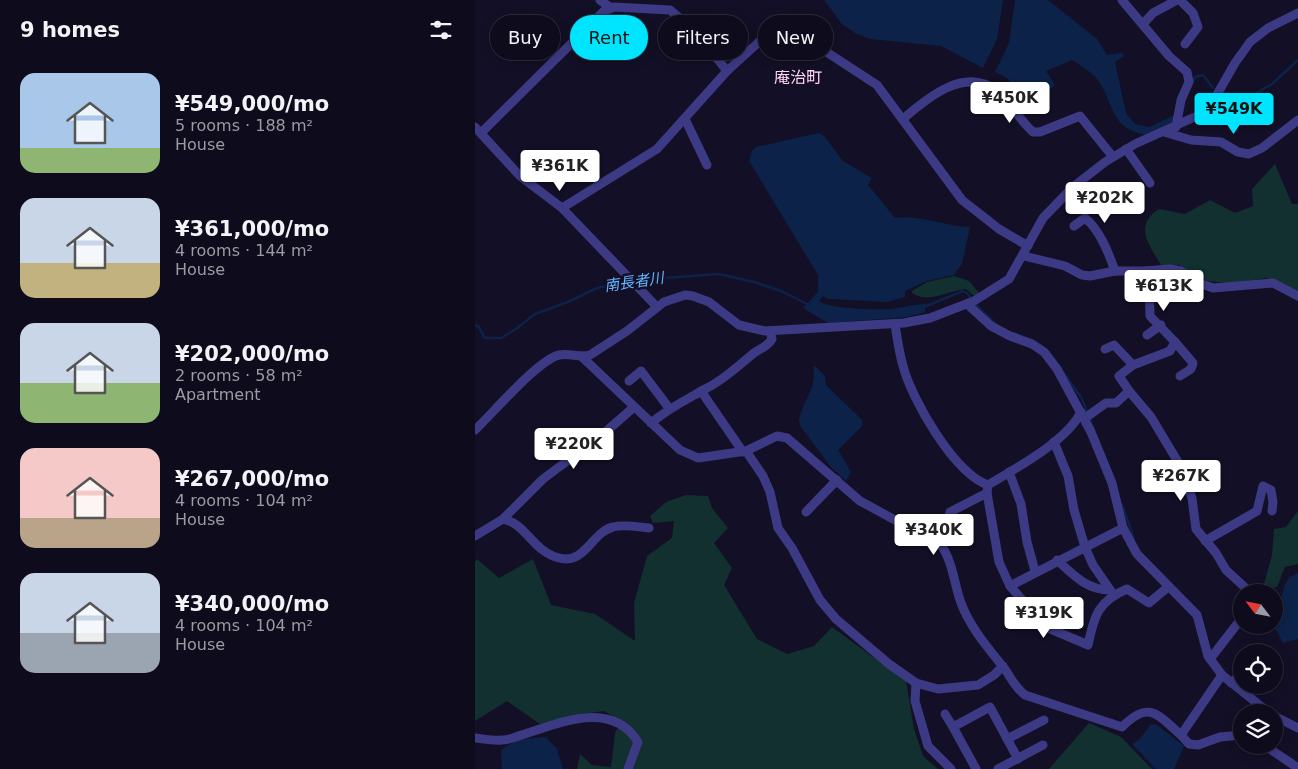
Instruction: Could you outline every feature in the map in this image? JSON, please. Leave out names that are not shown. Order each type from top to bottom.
[{"type":"street","points":[[600,0],[611,8]]},
{"type":"street","points":[[1122,0],[1169,56],[1187,72],[1189,82],[1181,100],[1176,127]]},
{"type":"street","points":[[1143,24],[1153,13],[1173,1],[1193,13],[1198,27],[1185,44]]},
{"type":"street","points":[[475,141],[479,132],[604,10],[611,8],[670,10],[696,32],[727,71]]},
{"type":"street","points":[[475,430],[516,389],[552,358],[559,355],[590,355],[627,331],[657,307],[685,295],[709,302],[739,325],[755,330],[770,331],[895,324],[930,318],[967,304],[1009,279],[1024,256],[1043,218],[1073,187],[1126,149],[1189,122],[1207,109],[1250,42],[1268,28],[1298,13]]},
{"type":"street","points":[[562,208],[657,149],[727,71],[759,41],[771,35],[792,32],[802,36],[877,85],[962,200],[999,229],[1028,246]]},
{"type":"street","points":[[903,119],[941,89],[968,82],[981,82],[997,91],[1033,132],[1040,132],[1081,116],[1113,157]]},
{"type":"street","points":[[685,119],[707,165]]},
{"type":"street","points":[[1163,132],[1191,140],[1221,142],[1238,152],[1249,154],[1263,148],[1298,120]]},
{"type":"street","points":[[479,132],[520,176],[562,208],[657,307]]},
{"type":"street","points":[[1126,149],[1150,183]]},
{"type":"street","points":[[1073,226],[1085,218],[1091,223],[1109,255],[1115,271]]},
{"type":"street","points":[[1024,256],[1065,266],[1082,275],[1090,276],[1115,271],[1181,271],[1199,283],[1213,288],[1273,283],[1298,296]]},
{"type":"street","points":[[1145,271],[1149,277],[1150,316],[1161,325],[1193,363],[1191,369],[1180,376]]},
{"type":"street","points":[[967,304],[991,326],[1009,336],[1033,344],[1044,352],[1057,368],[1083,415],[1112,482],[1123,528],[1137,554],[1197,616],[1210,659],[1222,676],[1258,704]]},
{"type":"street","points":[[895,324],[903,366],[915,398],[958,464],[987,489],[999,562],[1010,586],[1046,627],[1088,645],[1098,609],[1111,592]]},
{"type":"street","points":[[1147,335],[1161,325]]},
{"type":"street","points":[[651,423],[669,408],[701,391],[768,346],[772,339],[770,331]]},
{"type":"street","points":[[1175,342],[1170,350],[1133,365],[1119,376],[1129,391],[1151,416],[1172,449],[1192,498],[1196,529],[1226,570],[1241,584]]},
{"type":"street","points":[[1105,348],[1114,345],[1133,365]]},
{"type":"street","points":[[581,356],[680,450],[698,458],[744,451],[777,436],[787,438],[860,501],[941,545],[947,553],[961,604],[980,637],[1003,666],[1019,691],[1035,699],[1122,727],[1135,715],[1146,710],[1157,714],[1189,744],[1198,745],[1220,737],[1233,735]]},
{"type":"street","points":[[629,381],[641,371],[669,408]]},
{"type":"street","points":[[701,391],[763,476],[770,492],[778,528],[792,548],[820,600],[836,619],[889,664],[916,683],[938,689],[977,685],[994,675],[1003,666]]},
{"type":"street","points":[[941,545],[950,512],[987,489],[1054,442],[1083,415],[1106,403],[1116,403],[1129,391]]},
{"type":"street","points":[[475,536],[503,519],[543,479],[602,435],[634,407]]},
{"type":"street","points":[[1054,442],[1068,476],[1074,510],[1085,547],[1093,565],[1111,592]]},
{"type":"street","points":[[1009,472],[1021,504],[1027,542],[1035,572]]},
{"type":"street","points":[[806,512],[837,480]]},
{"type":"street","points":[[1205,541],[1257,511],[1263,486],[1271,490],[1272,511]]},
{"type":"street","points":[[503,519],[511,521],[521,528],[538,549],[559,558],[572,559],[586,550],[598,536],[613,527],[649,528]]},
{"type":"street","points":[[1010,586],[1057,560],[1123,528]]},
{"type":"street","points":[[1057,560],[1081,581],[1098,590],[1111,592],[1127,589],[1149,603],[1169,587]]},
{"type":"street","points":[[1210,659],[1233,629]]},
{"type":"street","points":[[1181,735],[1222,676]]},
{"type":"street","points":[[916,683],[915,701],[929,746],[951,769]]},
{"type":"street","points":[[953,727],[990,707],[1018,758]]},
{"type":"street","points":[[945,714],[976,769]]},
{"type":"street","points":[[475,738],[503,740],[558,722],[603,716],[614,720],[632,732],[638,742],[628,769]]},
{"type":"street","points":[[1007,739],[1044,720]]},
{"type":"street","points":[[1283,720],[1298,728]]},
{"type":"street","points":[[998,769],[1043,745]]},
{"type":"street","points":[[1277,754],[1298,768]]},
{"type":"green space","points":[[1275,164],[1292,204],[1298,204],[1298,292],[1267,278],[1231,283],[1207,281],[1179,265],[1161,265],[1146,236],[1145,228],[1151,215],[1159,209],[1185,214],[1210,200],[1235,213],[1253,206],[1252,189]]},
{"type":"green space","points":[[954,276],[969,281],[980,294],[974,296],[966,289],[932,297],[919,296],[912,293],[912,291],[927,282]]},
{"type":"green space","points":[[686,495],[708,496],[712,508],[728,528],[714,543],[732,568],[724,585],[757,639],[787,654],[814,646],[832,627],[906,681],[914,729],[923,756],[938,769],[577,769],[580,754],[592,765],[611,767],[615,733],[621,721],[604,711],[575,715],[540,724],[507,701],[475,721],[475,562],[477,559],[499,578],[533,559],[551,605],[595,614],[635,641],[634,603],[647,556],[672,538],[674,521],[653,523],[650,516],[666,502]]},
{"type":"green space","points":[[1298,511],[1298,564],[1285,567],[1278,584],[1264,584],[1272,555],[1274,529],[1286,527]]},
{"type":"green space","points":[[1089,723],[1121,737],[1152,769],[1049,769]]},
{"type":"water","points":[[824,0],[1003,0],[997,39],[983,68],[941,46],[870,39],[855,33],[842,24]]},
{"type":"water","points":[[1015,0],[1048,0],[1097,39],[1107,55],[1122,53],[1124,56],[1115,62],[1126,113],[1135,124],[1149,127],[1175,115],[1174,121],[1146,135],[1126,127],[1115,116],[1105,92],[1097,79],[1072,60],[1046,71],[1055,85],[1037,100],[1026,101],[1007,78],[995,72],[1009,43]]},
{"type":"water","points":[[818,133],[824,136],[843,161],[872,178],[868,185],[895,218],[922,219],[970,227],[962,264],[954,275],[927,281],[905,291],[905,297],[887,302],[828,299],[823,296],[819,301],[832,306],[864,309],[890,309],[925,304],[925,312],[907,317],[828,323],[803,308],[818,292],[818,275],[749,161],[752,151],[756,147]]},
{"type":"water","points":[[815,366],[825,376],[826,385],[862,420],[862,426],[838,450],[851,472],[846,481],[830,466],[801,427],[799,421],[812,388],[813,367]]},
{"type":"water","points":[[1298,573],[1298,639],[1283,643],[1278,634],[1283,634],[1283,592],[1290,577]]},
{"type":"water","points":[[1151,724],[1157,725],[1184,746],[1174,769],[1156,769],[1132,744],[1139,740]]},
{"type":"water","points":[[546,737],[557,749],[563,769],[502,769],[501,751],[505,747],[522,740]]},
{"type":"waterway","points":[[1225,94],[1251,96],[1272,84],[1298,60]]},
{"type":"waterway","points":[[1193,82],[1195,77],[1203,75],[1213,88]]},
{"type":"waterway","name":"南長者川","points":[[635,280],[719,274],[754,282],[781,291],[809,305]]},
{"type":"waterway","name":"南長者川","points":[[475,325],[478,326],[485,338],[501,338],[535,314],[568,302],[597,288],[630,281]]},
{"type":"waterway","points":[[924,307],[963,291],[971,299]]},
{"type":"waterway","points":[[975,304],[996,324]]},
{"type":"waterway","points":[[1014,333],[1032,340]]},
{"type":"waterway","points":[[1049,352],[1082,399],[1094,429]]},
{"type":"waterway","points":[[1122,504],[1134,539]]},
{"type":"district","name":"庵治町","points":[[798,77]]}]
